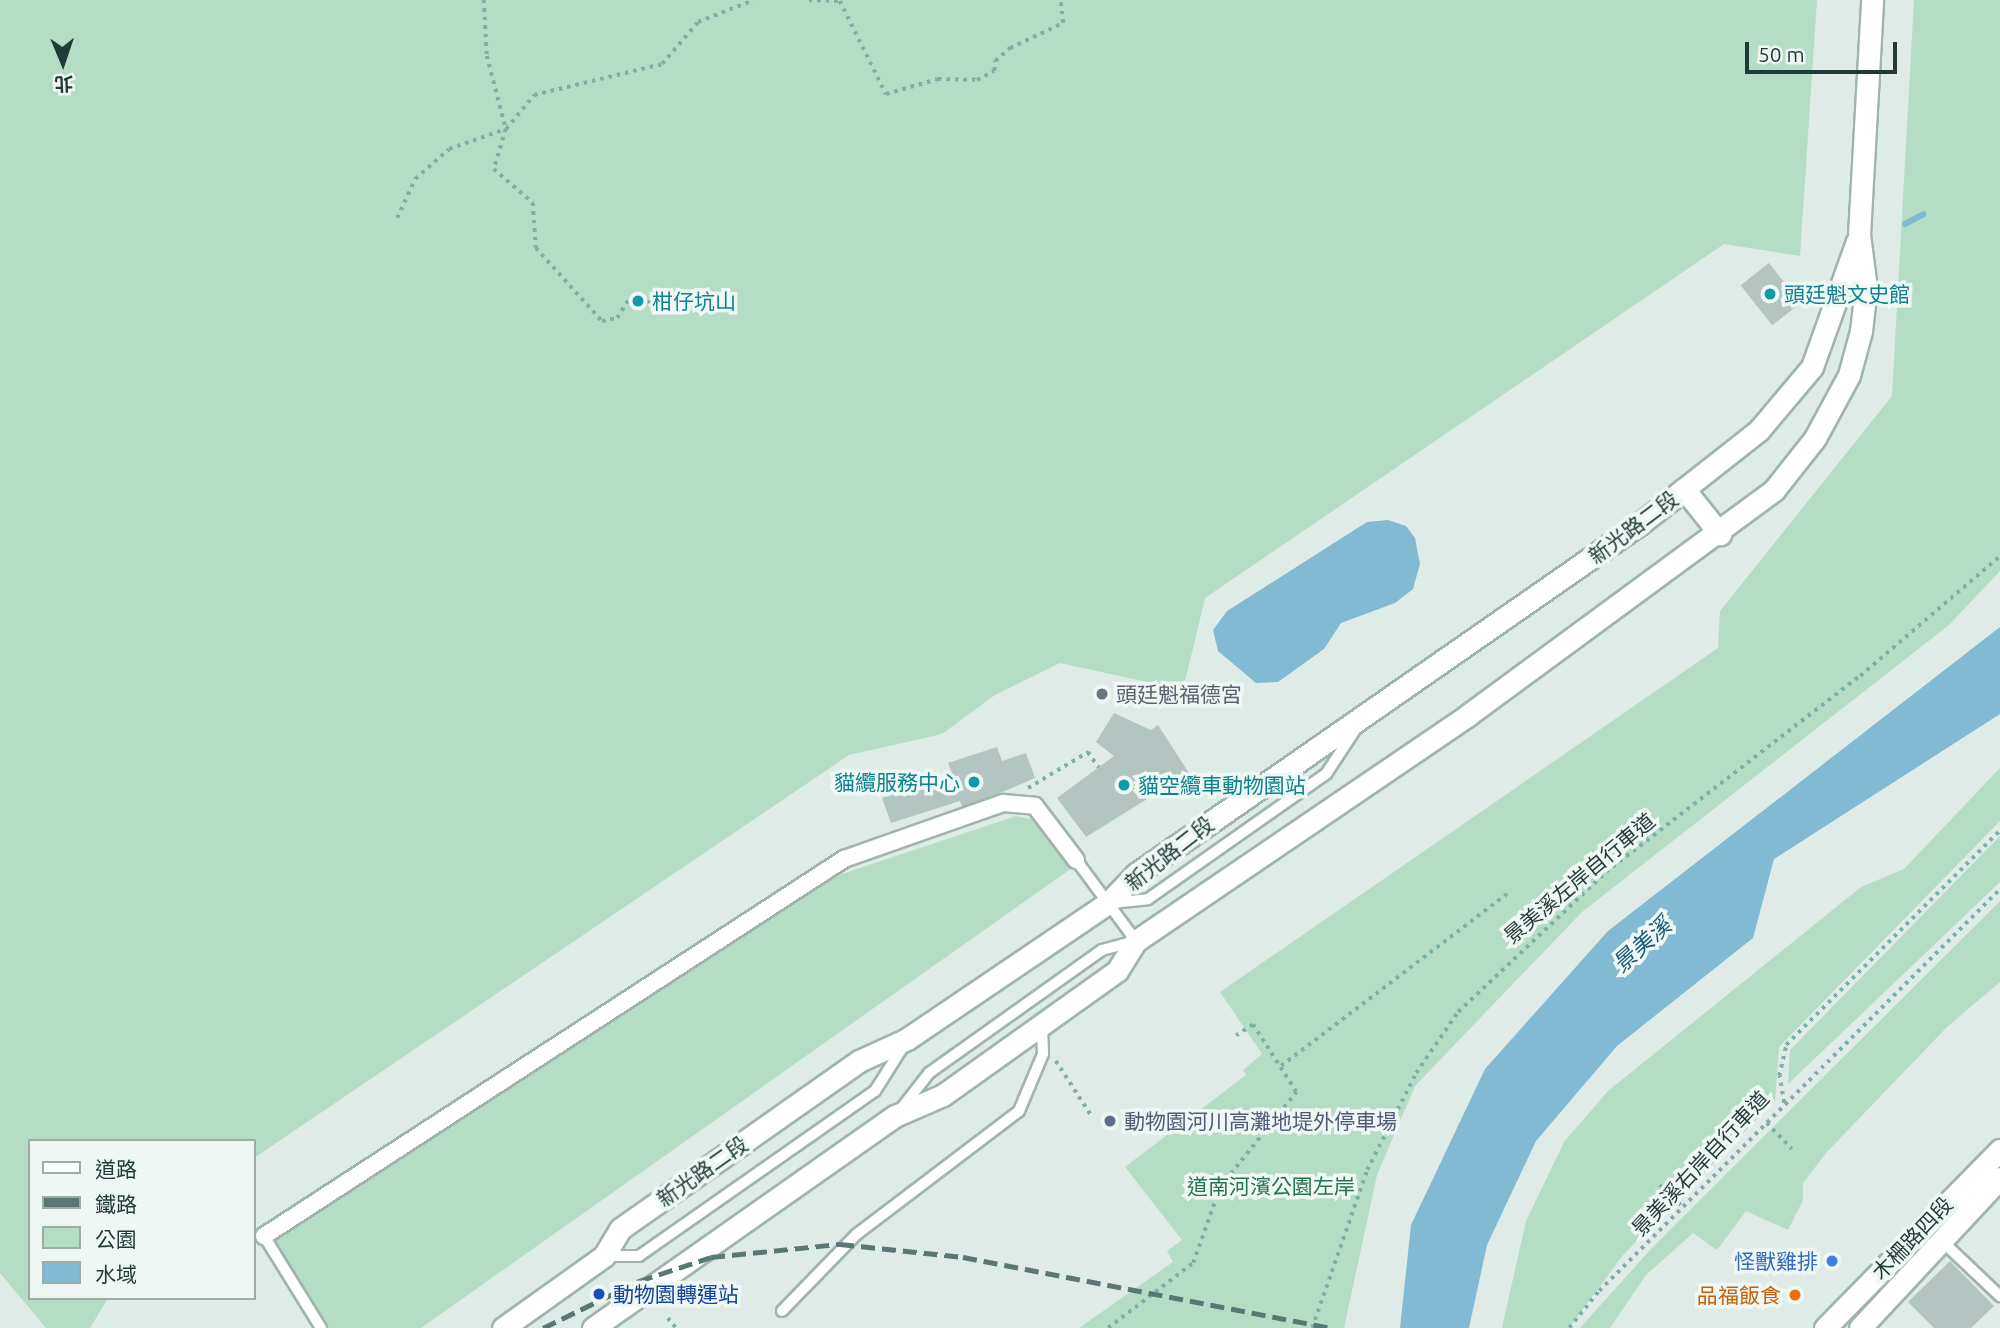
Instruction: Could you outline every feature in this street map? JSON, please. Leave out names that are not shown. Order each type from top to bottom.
[{"type":"street","name":"新光路二段","points":[[593,1328],[895,1116],[943,1095],[1117,971],[1136,941],[1720,534],[1774,490],[1815,438],[1849,375],[1867,288],[1859,235],[1872,0]]},
{"type":"street","name":"新光路二段","points":[[503,1328],[604,1256],[620,1229],[859,1061],[907,1040],[1108,904],[1136,874],[1313,746],[1362,719],[1684,489],[1759,430],[1812,367],[1859,235]]},
{"type":"street","points":[[1684,489],[1720,534]]},
{"type":"street","points":[[264,1236],[844,859],[1003,803],[1035,806],[1076,860]]},
{"type":"street","name":"木柵路四段","points":[[1825,1328],[1997,1157]]},
{"type":"street","name":"木柵路四段","points":[[1860,1328],[2000,1178]]},
{"type":"lane","points":[[1108,904],[1148,899],[1326,774],[1362,719]]},
{"type":"lane","points":[[895,1116],[929,1073],[1102,950],[1136,941],[1076,860]]},
{"type":"lane","points":[[782,1311],[857,1234],[1019,1111],[1042,1054],[1042,1024]]},
{"type":"lane","points":[[604,1256],[639,1256],[864,1099],[907,1040]]},
{"type":"lane","points":[[264,1236],[321,1328]]},
{"type":"lane","points":[[1943,1242],[2000,1296]]},
{"type":"path","points":[[484,0],[487,56],[506,129]]},
{"type":"path","points":[[714,292],[655,304],[631,296],[617,317],[602,321],[536,248],[533,203],[494,169],[506,129],[534,95],[662,64],[698,22],[754,0]]},
{"type":"path","points":[[809,0],[840,1],[887,94],[938,79],[977,80],[994,71],[995,61],[1010,48],[1063,23],[1060,0]]},
{"type":"path","points":[[397,218],[415,179],[449,149],[506,129]]},
{"type":"path","name":"景美溪左岸自行車道","points":[[1312,1328],[1367,1170],[1416,1073],[1458,1012],[1606,872],[1870,668],[2000,556]]},
{"type":"path","points":[[1003,803],[1088,752],[1099,768]]},
{"type":"path","name":"景美溪右岸自行車道","points":[[1571,1327],[1682,1206],[1784,1103],[1779,1076],[1786,1045],[1999,832]]},
{"type":"path","points":[[1784,1103],[2000,889]]},
{"type":"path","name":"景美溪左岸自行車道","points":[[1281,1066],[1509,892]]},
{"type":"path","points":[[1111,1327],[1193,1263],[1220,1187],[1296,1092],[1253,1025],[1236,1036]]},
{"type":"path","points":[[1049,1050],[1091,1115]]},
{"type":"path","points":[[1766,1122],[1792,1149]]},
{"type":"path","points":[[1660,1185],[1682,1206]]},
{"type":"path","points":[[668,1318],[676,1328]]},
{"type":"green space","points":[[0,0],[1817,0],[1800,256],[1724,244],[1205,598],[1183,690],[1060,663],[995,695],[942,734],[849,755],[256,1157],[256,1139],[28,1139],[28,1300],[107,1300],[90,1328],[46,1328],[0,1273]]},
{"type":"green space","name":"道南河濱公園左岸","points":[[1914,0],[2000,0],[2000,571],[1949,625],[1582,912],[1415,1086],[1377,1175],[1344,1328],[1079,1328],[1173,1262],[1167,1251],[1182,1240],[1125,1167],[1246,1075],[1243,1070],[1262,1054],[1220,992],[1718,648],[1720,611],[1892,396]]},
{"type":"green space","points":[[2000,768],[2000,821],[1779,1047],[1775,1101],[1623,1255],[1569,1328],[1502,1328],[1526,1221],[1564,1142],[1608,1091],[1861,887],[1904,869]]},
{"type":"green space","points":[[1016,816],[1040,821],[1072,868],[421,1328],[328,1328],[274,1243],[301,1217],[839,875]]},
{"type":"green space","points":[[2000,836],[2000,882],[1788,1084],[1790,1050]]},
{"type":"green space","points":[[2000,901],[2000,982],[1947,1027],[1827,1152],[1803,1183],[1803,1200],[1788,1230],[1746,1211],[1717,1250],[1693,1233],[1646,1275],[1610,1328],[1580,1328],[1650,1250]]},
{"type":"water","points":[[1388,520],[1406,526],[1415,538],[1420,564],[1413,589],[1395,603],[1341,623],[1324,649],[1278,682],[1256,683],[1218,651],[1213,630],[1227,611],[1367,522]]},
{"type":"water","name":"景美溪","points":[[2000,627],[2000,714],[1774,859],[1753,938],[1617,1046],[1536,1141],[1487,1245],[1469,1328],[1400,1328],[1411,1225],[1485,1069],[1608,931]]},
{"type":"building","name":"頭廷魁文史館","points":[[1769,263],[1800,303],[1772,325],[1741,285]]},
{"type":"building","name":"貓空纜車動物園站","points":[[1114,713],[1151,730],[1158,725],[1189,773],[1086,837],[1057,798],[1114,756],[1096,742]]},
{"type":"building","name":"貓纜服務中心","points":[[997,747],[1002,761],[1026,753],[1035,778],[963,809],[960,801],[891,823],[882,798],[952,773],[948,763]]},
{"type":"building","points":[[1950,1261],[1994,1306],[1971,1328],[1934,1328],[1908,1302]]},
{"type":"waterway","points":[[1905,224],[1924,214]]},
{"type":"railway","points":[[543,1328],[639,1281],[711,1257],[840,1244],[963,1257],[1332,1328]]},
{"type":"place","name":"頭廷魁文史館","points":[[1770,294]]},
{"type":"place","name":"柑仔坑山","points":[[638,301]]},
{"type":"place","name":"頭廷魁福德宮","points":[[1102,694]]},
{"type":"place","name":"貓纜服務中心","points":[[974,782]]},
{"type":"place","name":"貓空纜車動物園站","points":[[1124,785]]},
{"type":"place","name":"動物園河川高灘地堤外停車場","points":[[1110,1121]]},
{"type":"place","name":"怪獸雞排","points":[[1832,1261]]},
{"type":"place","name":"動物園轉運站","points":[[599,1294]]},
{"type":"place","name":"品福飯食","points":[[1795,1295]]}]
